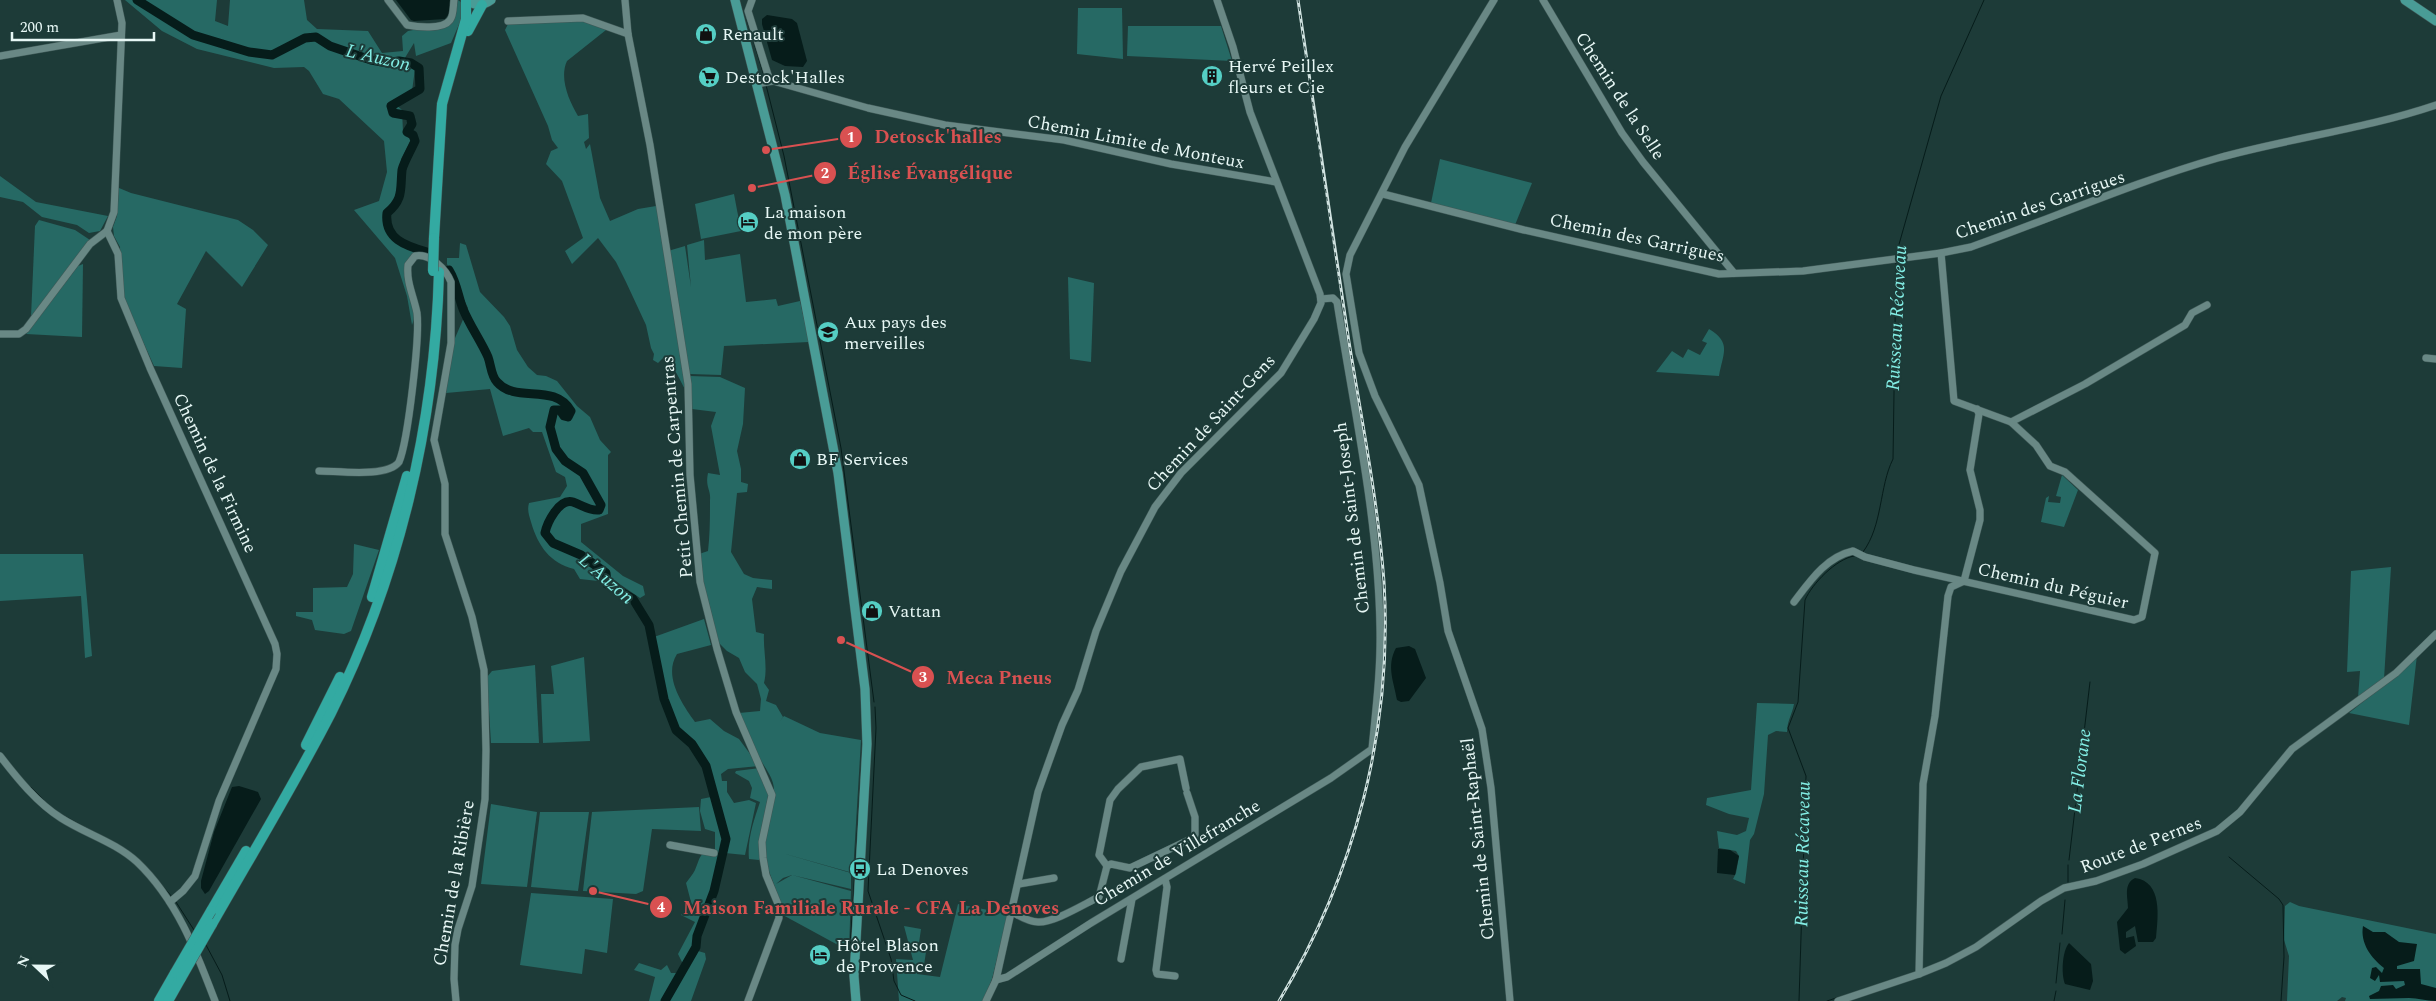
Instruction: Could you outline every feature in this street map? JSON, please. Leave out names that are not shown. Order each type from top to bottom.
[{"type":"highway","points":[[159,1001],[212,924],[331,713],[359,650],[391,564],[411,492],[424,426],[434,356],[442,104],[466,18],[466,0]]},
{"type":"highway","points":[[437,239],[448,105],[470,26],[486,2]]},
{"type":"highway","points":[[168,1001],[178,976],[211,911],[324,710],[368,608],[399,507],[417,428],[428,356],[436,272]]},
{"type":"main road","points":[[466,0],[475,5],[486,2]]},
{"type":"main road","points":[[735,0],[785,195],[838,473],[865,689],[867,744],[854,976],[856,1001]]},
{"type":"main road","points":[[2405,0],[2436,21]]},
{"type":"street","points":[[0,334],[19,334],[26,329],[90,244],[107,231],[114,212],[122,23],[117,0]]},
{"type":"street","points":[[388,0],[406,24],[418,26],[447,23],[452,14],[454,0]]},
{"type":"street","name":"Petit Chemin de Carpentras","points":[[625,0],[628,34],[650,145],[688,384],[690,475],[700,582],[716,649],[736,712],[772,794],[762,842],[766,875],[778,904],[779,918],[748,1001]]},
{"type":"street","points":[[752,0],[748,11],[768,81],[757,84]]},
{"type":"street","points":[[1217,0],[1250,112],[1321,299]]},
{"type":"street","points":[[1383,194],[1405,147],[1494,0]]},
{"type":"street","name":"Chemin de la Selle","points":[[1544,0],[1622,133],[1643,162],[1734,273]]},
{"type":"street","points":[[508,21],[583,18],[628,34]]},
{"type":"street","points":[[0,56],[121,35]]},
{"type":"street","name":"Chemin Limite de Monteux","points":[[768,81],[868,108],[945,125],[1064,140],[1179,165],[1276,182]]},
{"type":"street","name":"Chemin des Garrigues","points":[[1383,194],[1524,230],[1719,274],[1803,271],[1941,253],[1992,240],[2215,159],[2275,143],[2387,121],[2436,105]]},
{"type":"street","name":"Chemin de Saint-Raphaël","points":[[1383,194],[1350,255],[1346,274],[1349,296],[1359,353],[1372,387],[1419,485],[1448,631],[1482,729],[1491,788],[1510,1001]]},
{"type":"street","name":"Chemin de la Firmine","points":[[107,231],[118,254],[119,286],[126,309],[150,368],[260,609],[277,654],[276,669],[219,801],[194,876],[183,891],[170,902]]},
{"type":"street","name":"Chemin du Péguier","points":[[1794,602],[1823,567],[1838,556],[1853,551],[1865,557],[2134,620],[2142,617],[2155,552],[2065,472],[2050,466],[2036,445],[2011,422],[1959,404],[1952,398],[1941,253]]},
{"type":"street","name":"Chemin de la Ribière","points":[[319,471],[370,472],[396,466],[400,462],[409,410],[417,314],[410,286],[408,265],[415,256],[427,257],[448,273],[451,282],[451,342],[434,448],[445,484],[445,534],[472,617],[484,670],[485,799],[472,886],[458,929],[454,979],[456,1001]]},
{"type":"street","name":"Chemin de Saint-Joseph","points":[[1321,299],[1331,298],[1337,302],[1366,470],[1377,566],[1380,649],[1372,749]]},
{"type":"street","name":"Chemin de Saint-Gens","points":[[986,1001],[996,980],[1019,884],[1038,792],[1062,726],[1078,690],[1096,631],[1138,536],[1155,507],[1181,473],[1281,373],[1307,334],[1320,308],[1321,299]]},
{"type":"street","points":[[2011,422],[2085,384],[2185,324],[2192,313],[2207,305]]},
{"type":"street","points":[[2426,358],[2436,359]]},
{"type":"street","name":"Chemin du Péguier","points":[[1964,581],[1980,520],[1980,510],[1970,470],[1978,414],[1977,409]]},
{"type":"street","name":"Chemin du Péguier","points":[[1919,974],[1923,784],[1935,716],[1948,596],[1951,587],[1964,581]]},
{"type":"street","name":"Route de Pernes","points":[[1838,1001],[1919,974],[1976,947],[2041,901],[2064,888],[2096,881],[2124,871],[2217,831],[2240,812],[2292,749],[2396,673],[2436,634]]},
{"type":"street","name":"Chemin de Villefranche","points":[[996,980],[1007,977],[1132,898],[1331,778],[1372,749]]},
{"type":"street","points":[[0,756],[46,808],[116,847],[136,862],[170,902],[200,962],[215,1001]]},
{"type":"street","points":[[1180,758],[1195,817],[1195,837],[1130,868],[1111,864],[1107,866],[1099,855],[1110,800],[1118,788],[1141,767],[1180,758]]},
{"type":"street","points":[[670,844],[714,853]]},
{"type":"street","points":[[1012,912],[1029,921],[1040,922],[1099,897],[1107,866]]},
{"type":"street","points":[[1019,884],[1054,878]]},
{"type":"street","points":[[1165,879],[1166,887],[1156,970],[1157,974],[1175,976]]},
{"type":"street","points":[[1121,959],[1132,898]]},
{"type":"shaded area","points":[[125,0],[217,0],[215,21],[228,26],[230,0],[304,0],[307,20],[317,29],[368,31],[382,53],[403,51],[402,36],[408,31],[450,23],[456,14],[456,2],[458,0],[462,3],[463,15],[451,43],[416,56],[414,43],[400,66],[415,69],[412,91],[394,103],[402,110],[403,132],[411,140],[401,159],[399,192],[386,212],[385,220],[390,236],[396,243],[419,252],[409,258],[406,264],[415,316],[412,325],[407,296],[395,258],[354,210],[379,201],[387,172],[384,141],[339,99],[323,94],[309,71],[304,67],[274,68],[197,49],[162,31]]},
{"type":"shaded area","points":[[396,0],[450,0],[451,11],[445,19],[414,21],[411,20]]},
{"type":"shaded area","points":[[1078,8],[1122,8],[1123,59],[1077,54]]},
{"type":"shaded area","points":[[767,15],[792,19],[797,23],[807,61],[803,67],[785,66],[772,60],[762,24],[762,19]]},
{"type":"shaded area","points":[[585,19],[606,30],[567,61],[564,75],[568,96],[578,116],[588,114],[589,138],[584,142],[586,149],[590,144],[600,198],[610,221],[638,209],[656,206],[668,251],[685,246],[691,287],[687,245],[704,240],[705,260],[740,254],[746,302],[776,299],[778,306],[800,301],[809,342],[724,346],[721,375],[690,374],[686,391],[674,369],[664,357],[658,363],[653,360],[654,354],[646,325],[616,262],[598,238],[572,264],[565,251],[583,238],[562,181],[546,164],[551,151],[558,148],[552,140],[548,126],[505,30],[508,24]]},
{"type":"shaded area","points":[[1128,26],[1221,26],[1232,61],[1127,56]]},
{"type":"shaded area","points":[[1440,159],[1532,183],[1515,225],[1431,203]]},
{"type":"shaded area","points":[[0,176],[36,202],[108,216],[100,231],[89,233],[77,225],[42,217],[23,202],[0,197]]},
{"type":"shaded area","points":[[119,188],[131,193],[238,220],[253,230],[268,245],[242,287],[206,251],[177,304],[186,309],[182,368],[154,366],[130,313],[121,287],[120,247],[114,236],[113,227],[117,216]]},
{"type":"shaded area","points":[[734,194],[741,231],[701,239],[695,204]]},
{"type":"shaded area","points":[[39,220],[75,230],[90,240],[31,317],[35,226]]},
{"type":"shaded area","points":[[460,243],[466,245],[480,292],[510,326],[517,350],[528,367],[537,375],[546,376],[557,381],[577,406],[590,417],[600,440],[611,452],[608,455],[608,514],[581,524],[581,542],[623,576],[643,586],[645,595],[640,598],[602,572],[598,581],[580,579],[574,569],[552,558],[541,546],[528,510],[529,503],[560,497],[567,486],[565,477],[556,472],[542,432],[533,432],[529,428],[503,436],[490,389],[446,393],[452,345],[468,308],[447,264],[447,258],[459,258]]},
{"type":"shaded area","points":[[83,264],[82,337],[26,334],[78,266]]},
{"type":"shaded area","points":[[1068,277],[1094,283],[1091,362],[1070,359]]},
{"type":"shaded area","points":[[1709,329],[1721,339],[1723,344],[1724,355],[1719,376],[1656,372],[1672,351],[1683,358],[1688,349],[1700,355],[1707,343],[1702,341]]},
{"type":"shaded area","points":[[690,376],[720,377],[745,388],[743,424],[737,451],[741,469],[741,482],[748,484],[747,492],[737,493],[731,552],[744,574],[753,578],[772,580],[772,589],[757,587],[752,599],[756,632],[764,634],[766,671],[764,683],[769,690],[766,701],[776,705],[783,717],[780,721],[784,716],[820,733],[861,740],[853,873],[782,853],[851,873],[851,889],[792,875],[851,891],[849,951],[781,914],[780,901],[766,862],[765,847],[773,806],[774,785],[739,713],[760,711],[761,699],[757,684],[745,672],[739,658],[727,651],[718,642],[706,601],[699,554],[708,551],[710,496],[707,482],[708,473],[720,475],[711,426],[716,412],[692,409]],"holes":[[[792,875],[776,884],[783,878]]]},
{"type":"shaded area","points":[[2062,475],[2078,490],[2064,527],[2041,522],[2046,498],[2049,496],[2048,502],[2060,503],[2061,497],[2056,496]]},
{"type":"shaded area","points":[[354,544],[379,550],[351,631],[344,634],[315,630],[312,620],[296,616],[296,612],[313,612],[313,588],[347,587],[353,574]]},
{"type":"shaded area","points":[[0,554],[83,554],[92,656],[85,658],[81,596],[0,601]]},
{"type":"shaded area","points":[[2391,567],[2384,679],[2358,698],[2360,671],[2347,672],[2351,571]]},
{"type":"shaded area","points":[[704,619],[711,645],[677,654],[673,662],[673,680],[680,698],[695,722],[710,719],[724,731],[739,739],[759,766],[728,769],[721,774],[722,781],[727,781],[727,792],[734,803],[749,800],[756,803],[745,855],[725,853],[716,888],[698,935],[699,942],[696,948],[698,951],[705,953],[706,959],[691,1001],[649,1001],[655,977],[634,970],[639,963],[661,970],[667,965],[671,973],[676,973],[683,964],[678,954],[695,922],[681,915],[691,902],[686,883],[694,872],[701,856],[706,852],[715,850],[715,832],[705,829],[700,811],[701,799],[716,796],[708,766],[694,742],[678,729],[666,698],[654,637]]},
{"type":"shaded area","points":[[1409,646],[1415,649],[1426,678],[1409,701],[1401,702],[1397,700],[1391,668],[1392,661],[1396,648]]},
{"type":"shaded area","points":[[2417,655],[2409,725],[2349,713],[2393,678]]},
{"type":"shaded area","points":[[584,657],[590,741],[543,743],[541,694],[554,694],[551,666]]},
{"type":"shaded area","points":[[535,665],[539,743],[491,743],[487,677],[492,671]]},
{"type":"shaded area","points":[[1757,703],[1794,704],[1787,732],[1776,731],[1768,735],[1764,794],[1754,834],[1750,840],[1745,884],[1733,879],[1739,856],[1736,851],[1719,848],[1717,831],[1737,835],[1746,831],[1749,818],[1729,814],[1706,805],[1707,798],[1751,790]]},
{"type":"shaded area","points":[[760,768],[768,787],[768,796],[760,839],[759,860],[749,859],[749,844],[760,802],[750,798],[752,788],[749,781],[735,773],[736,771]]},
{"type":"shaded area","points":[[239,786],[258,792],[261,799],[209,891],[205,894],[201,888],[201,881],[214,832],[232,787]]},
{"type":"shaded area","points":[[491,804],[537,812],[527,887],[481,884]]},
{"type":"shaded area","points":[[699,807],[701,831],[652,829],[643,891],[636,894],[583,891],[592,812]]},
{"type":"shaded area","points":[[540,812],[589,812],[578,891],[531,887]]},
{"type":"shaded area","points":[[1718,849],[1730,850],[1739,856],[1735,875],[1717,873]]},
{"type":"shaded area","points":[[2135,878],[2144,881],[2154,893],[2158,911],[2156,938],[2153,942],[2138,942],[2135,926],[2126,932],[2126,938],[2134,936],[2136,946],[2125,954],[2120,950],[2117,922],[2128,908],[2128,887]]},
{"type":"shaded area","points":[[531,893],[613,899],[607,953],[585,949],[582,974],[520,965]]},
{"type":"shaded area","points":[[2290,902],[2299,906],[2436,934],[2436,1001],[2345,1001],[2346,998],[2342,997],[2337,1001],[2287,1001],[2289,956],[2284,940],[2285,906]]},
{"type":"shaded area","points":[[958,904],[1008,914],[992,979],[983,1001],[899,1001],[896,959],[913,960],[904,926],[921,929],[918,950],[926,952],[924,965],[917,965],[917,974],[940,977]]},
{"type":"shaded area","points":[[2363,926],[2373,932],[2385,932],[2399,942],[2417,944],[2414,961],[2397,966],[2397,969],[2420,969],[2421,984],[2436,988],[2436,1001],[2409,998],[2370,999],[2369,996],[2379,991],[2381,986],[2393,985],[2396,989],[2405,985],[2404,981],[2380,982],[2379,975],[2375,981],[2370,978],[2372,968],[2376,967],[2382,973],[2384,968],[2367,950],[2363,938]]},
{"type":"shaded area","points":[[2069,943],[2091,964],[2093,981],[2090,990],[2065,984],[2063,963]]},
{"type":"waterway","name":"L'Auzon","points":[[137,0],[193,35],[249,52],[272,55],[305,38],[316,37],[330,46],[371,60],[388,63],[399,61],[411,63],[419,68],[420,89],[391,106],[393,113],[410,116],[412,124],[407,132],[413,135],[415,141],[402,170],[399,198],[387,213],[387,222],[389,229],[398,240],[427,252]]},
{"type":"waterway","name":"Ruisseau Récaveau","points":[[1896,255],[1941,96],[1984,0]]},
{"type":"waterway","points":[[747,20],[765,79]]},
{"type":"waterway","points":[[766,85],[784,156],[841,448],[874,702]]},
{"type":"waterway","name":"Ruisseau Récaveau","points":[[1863,552],[1878,518],[1885,482],[1893,459],[1896,262]]},
{"type":"waterway","name":"L'Auzon","points":[[449,270],[456,285],[463,309],[488,357],[495,380],[514,392],[555,397],[564,402],[571,411],[568,417],[564,416],[560,410],[554,410],[550,427],[556,449],[565,461],[583,473],[601,505],[599,510],[595,510],[573,502],[563,504],[554,512],[545,533],[553,543],[581,555],[606,573],[607,584],[633,599],[649,625],[664,699],[676,730],[692,744],[706,766],[726,839],[714,891],[697,936],[696,947],[665,1001]]},
{"type":"waterway","name":"Ruisseau Récaveau","points":[[1799,1001],[1806,776],[1788,728],[1798,702],[1805,600],[1825,573],[1840,562],[1854,556]]},
{"type":"waterway","name":"La Florane","points":[[2069,860],[2090,682]]},
{"type":"waterway","points":[[875,707],[876,728],[868,891],[891,959],[894,981],[901,995],[915,1001]]},
{"type":"waterway","points":[[850,950],[863,741]]},
{"type":"waterway","points":[[31,787],[44,800]]},
{"type":"waterway","points":[[61,814],[90,830]]},
{"type":"waterway","points":[[2229,857],[2279,899],[2283,905],[2284,957],[2281,1001]]},
{"type":"waterway","name":"La Florane","points":[[2068,865],[2068,882]]},
{"type":"waterway","points":[[146,866],[172,897]]},
{"type":"waterway","points":[[2062,934],[2065,900]]},
{"type":"waterway","points":[[176,902],[194,930]]},
{"type":"waterway","points":[[2056,983],[2060,943]]},
{"type":"waterway","points":[[206,945],[222,975],[230,1001]]},
{"type":"waterway","name":"La Florane","points":[[2054,1001],[2056,991]]},
{"type":"waterway","points":[[1827,1001],[1836,998]]},
{"type":"railway","points":[[1279,1001],[1306,953],[1329,903],[1348,852],[1375,746],[1382,692],[1385,637],[1384,582],[1378,522],[1316,128],[1298,0]]},
{"type":"place","name":"Renault","points":[[706,34]]},
{"type":"place","name":"Hervé Peillex fleurs et Cie","points":[[1212,76]]},
{"type":"place","name":"Destock'Halles","points":[[709,77]]},
{"type":"place","name":"Detosck'halles","points":[[766,150]]},
{"type":"place","name":"Église Évangélique","points":[[752,188]]},
{"type":"place","name":"La maison de mon père","points":[[748,222]]},
{"type":"place","name":"Aux pays des merveilles","points":[[828,332]]},
{"type":"place","name":"BF Services","points":[[800,459]]},
{"type":"place","name":"Vattan","points":[[872,611]]},
{"type":"place","name":"Meca Pneus","points":[[841,640]]},
{"type":"place","name":"La Denoves","points":[[860,869]]},
{"type":"place","name":"Maison Familiale Rurale - CFA La Denoves","points":[[593,891]]},
{"type":"place","name":"Hôtel Blason de Provence","points":[[820,955]]}]
